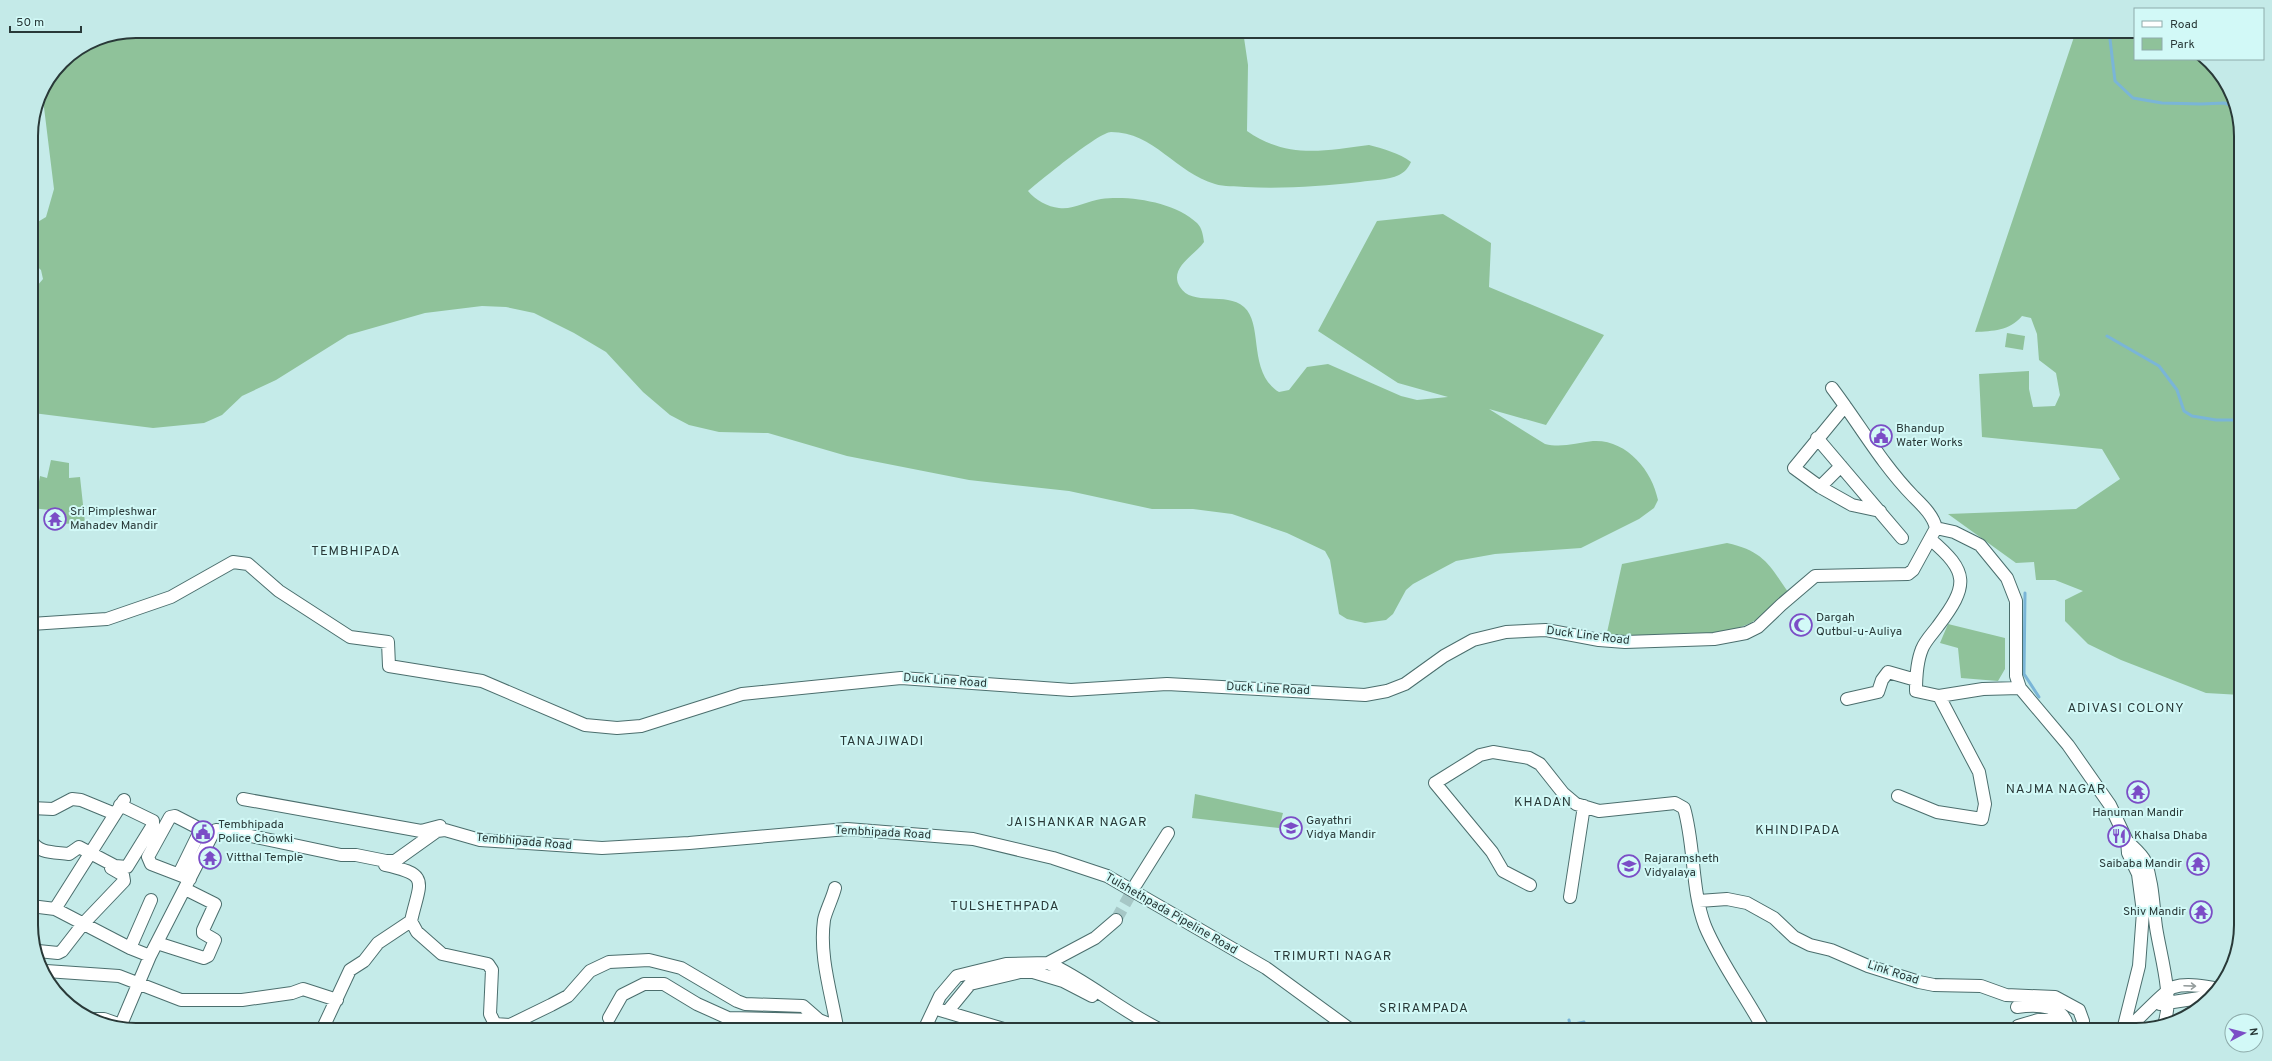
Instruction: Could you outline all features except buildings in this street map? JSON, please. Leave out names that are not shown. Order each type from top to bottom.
[{"type":"street","points":[[1832,388],[1891,472],[1927,510],[1935,522],[1933,533],[1957,565],[1960,580],[1959,593],[1950,609],[1922,649],[1916,680],[1916,691],[1939,696],[1983,689],[2020,688]]},
{"type":"street","points":[[1845,406],[1817,438],[1794,468],[1820,488],[1852,505],[1880,511]]},
{"type":"street","points":[[1817,438],[1902,538]]},
{"type":"street","points":[[1820,488],[1842,466]]},
{"type":"street","points":[[1933,533],[1954,532],[1980,545],[2007,578],[2016,601],[2016,676],[2020,688],[2068,744],[2110,805],[2127,840],[2144,860],[2153,887],[2156,926],[2166,990],[2167,1003],[2165,1018]]},
{"type":"street","name":"Duck Line Road","points":[[38,623],[107,618],[172,597],[233,562],[248,564],[279,591],[346,635],[388,642],[389,666],[482,681],[585,726],[617,728],[641,726],[742,694],[901,678],[1072,690],[1167,684],[1365,695],[1387,691],[1405,684],[1444,656],[1473,640],[1506,632],[1546,630],[1625,642],[1714,639],[1746,633],[1758,627],[1781,604],[1815,576],[1908,574],[1913,570],[1933,533]]},
{"type":"street","points":[[1847,699],[1878,692],[1882,680],[1888,672],[1916,680]]},
{"type":"street","points":[[1898,796],[1937,812],[1982,819],[1985,804],[1979,772],[1939,696]]},
{"type":"street","points":[[1530,885],[1503,871],[1492,852],[1435,784],[1480,755],[1493,752],[1528,758],[1540,764],[1563,793],[1576,804],[1599,811],[1633,809],[1675,803],[1684,808],[1689,826],[1698,901],[1705,925],[1717,950],[1760,1023]]},
{"type":"street","points":[[38,808],[53,809],[72,799],[116,808],[153,821],[153,825],[130,864],[123,868],[77,847],[69,854],[38,849]]},
{"type":"street","points":[[242,799],[421,831],[454,824],[487,835],[495,841]]},
{"type":"street","points":[[1570,897],[1584,806]]},
{"type":"street","points":[[58,910],[116,808]]},
{"type":"street","points":[[157,943],[204,958],[208,956],[214,940],[203,932],[203,930],[215,904],[184,881],[151,864],[148,857],[170,817],[174,816],[212,834],[184,881]]},
{"type":"street","points":[[122,1022],[184,881],[201,829]]},
{"type":"street","name":"Tembhipada Road","points":[[212,834],[216,830],[224,830],[340,856],[356,855],[386,862],[395,861],[437,831],[445,830],[480,840],[602,848],[689,843],[847,829],[973,839]]},
{"type":"street","points":[[1107,876],[1117,875],[1137,883],[1168,833]]},
{"type":"street","name":"Tulshethpada Pipeline Road","points":[[973,839],[1053,858],[1107,876],[1266,968],[1341,1023]]},
{"type":"street","points":[[2125,1023],[2139,966],[2143,912],[2138,874],[2128,853],[2127,840]]},
{"type":"street","points":[[41,951],[58,953],[62,951],[124,881],[125,878],[91,854]]},
{"type":"street","points":[[340,856],[405,869],[417,875],[420,883],[411,921],[417,932],[442,954],[488,964],[492,970],[490,1014],[493,1023]]},
{"type":"street","points":[[835,888],[824,918],[824,940],[826,979],[838,1023]]},
{"type":"street","name":"Link Road","points":[[1698,901],[1727,899],[1747,903],[1774,918],[1794,937],[1810,945],[1831,950],[1868,966],[1919,982],[1934,986],[1981,986],[2006,995],[2055,997],[2079,1010],[2083,1023]]},
{"type":"street","points":[[130,948],[151,900]]},
{"type":"street","points":[[38,907],[58,910],[84,925],[130,948],[150,956]]},
{"type":"street","points":[[1048,963],[1095,938],[1116,920]]},
{"type":"street","points":[[326,1023],[350,970],[364,961],[378,943],[411,921]]},
{"type":"street","points":[[43,955],[55,957],[65,954],[84,925]]},
{"type":"street","points":[[514,1023],[568,996],[590,971],[610,962],[649,960],[681,968],[737,1001],[745,1004],[803,1006],[819,1020],[826,1023]]},
{"type":"street","points":[[941,1011],[940,996],[957,976],[1006,964],[1048,963],[1068,972],[1146,1023]]},
{"type":"street","points":[[50,971],[119,976],[180,1000],[242,1000],[292,993],[303,989],[337,1000]]},
{"type":"street","points":[[930,1023],[970,984],[1020,972],[1033,972],[1063,981],[1092,996]]},
{"type":"street","points":[[609,1018],[622,995],[644,984],[664,984],[697,1004],[728,1018],[819,1020]]},
{"type":"street","points":[[2134,1023],[2153,1006],[2166,990],[2186,985],[2209,990]]},
{"type":"street","points":[[2153,1006],[2208,991]]},
{"type":"street","points":[[2016,1007],[2036,1004],[2046,1007],[2063,1016],[2068,1023]]},
{"type":"street","points":[[941,1011],[983,1023]]},
{"type":"street","points":[[2028,1023],[2038,1020],[2051,1020],[2053,1023]]},
{"type":"green space","points":[[130,38],[1244,38],[1248,65],[1247,131],[1276,146],[1306,151],[1321,151],[1369,145],[1401,156],[1411,162],[1406,170],[1399,175],[1380,180],[1331,185],[1274,188],[1222,186],[1201,179],[1153,146],[1140,139],[1126,134],[1111,132],[1104,134],[1083,148],[1028,191],[1042,202],[1059,208],[1075,207],[1101,199],[1138,199],[1164,205],[1177,210],[1197,223],[1203,234],[1204,242],[1180,268],[1177,274],[1177,280],[1180,287],[1185,293],[1193,296],[1228,300],[1237,302],[1244,307],[1250,315],[1253,325],[1259,361],[1263,373],[1269,383],[1279,392],[1289,390],[1307,367],[1328,364],[1401,396],[1417,400],[1448,397],[1398,383],[1318,331],[1377,221],[1443,214],[1491,243],[1489,287],[1604,335],[1546,425],[1489,409],[1545,444],[1563,445],[1593,441],[1616,445],[1636,458],[1650,478],[1658,500],[1654,508],[1639,519],[1581,548],[1495,554],[1456,561],[1413,584],[1406,590],[1393,614],[1386,620],[1365,623],[1347,619],[1339,614],[1330,560],[1325,551],[1287,533],[1232,514],[1193,509],[1152,509],[1069,491],[969,480],[847,456],[768,433],[719,432],[689,425],[670,415],[643,392],[606,352],[574,333],[534,313],[506,307],[482,306],[425,313],[348,335],[276,380],[242,396],[222,415],[204,423],[153,428],[38,414],[38,285],[43,279],[41,270],[38,267],[38,222],[46,217],[54,189],[44,103],[51,87],[72,62],[87,51],[105,43]]},
{"type":"green space","points":[[2074,38],[2134,38],[2134,60],[2197,60],[2210,72],[2224,93],[2229,105],[2234,130],[2234,695],[2206,693],[2121,660],[2088,644],[2065,621],[2065,600],[2083,591],[2055,580],[2036,580],[2034,562],[2016,563],[1948,514],[2076,509],[2120,479],[2102,449],[1982,437],[1979,374],[2029,371],[2029,389],[2033,407],[2055,406],[2060,395],[2056,373],[2039,360],[2037,334],[2031,318],[2022,316],[2012,325],[2000,329],[1975,332]]},
{"type":"green space","points":[[2007,333],[2025,336],[2023,350],[2005,347]]},
{"type":"green space","points":[[51,460],[69,463],[69,478],[80,477],[85,523],[59,524],[60,511],[38,509],[38,488],[40,476],[47,478]]},
{"type":"green space","points":[[1727,543],[1749,550],[1764,560],[1788,592],[1765,614],[1741,627],[1704,634],[1662,637],[1606,637],[1622,564]]},
{"type":"green space","points":[[1948,624],[2005,638],[2005,669],[1998,681],[1961,678],[1958,648],[1940,643]]},
{"type":"green space","points":[[1195,794],[1283,813],[1279,828],[1192,818]]},
{"type":"waterway","points":[[2110,38],[2115,81],[2133,98],[2162,103],[2224,103],[2229,105]]},
{"type":"waterway","points":[[2107,336],[2159,366],[2177,390],[2184,411],[2192,416],[2216,420],[2234,420]]},
{"type":"waterway","points":[[2025,593],[2024,674],[2039,697]]},
{"type":"waterway","points":[[1579,1023],[1584,1023]]},
{"type":"tunnel","points":[[1116,920],[1136,884]]},
{"type":"place","name":"Bhandup Water Works","points":[[1881,436]]},
{"type":"place","name":"Sri Pimpleshwar Mahadev Mandir","points":[[55,519]]},
{"type":"place","name":"Dargah Qutbul-u-Auliya","points":[[1801,625]]},
{"type":"place","name":"Hanuman Mandir","points":[[2138,792]]},
{"type":"place","name":"Gayathri Vidya Mandir","points":[[1291,828]]},
{"type":"place","name":"Tembhipada Police Chowki","points":[[203,832]]},
{"type":"place","name":"Khalsa Dhaba","points":[[2119,836]]},
{"type":"place","name":"Vitthal Temple","points":[[210,858]]},
{"type":"place","name":"Saibaba Mandir","points":[[2198,864]]},
{"type":"place","name":"Rajaramsheth Vidyalaya","points":[[1629,866]]},
{"type":"place","name":"Shiv Mandir","points":[[2201,912]]},
{"type":"district","name":"TEMBHIPADA","points":[[356,552]]},
{"type":"district","name":"ADIVASI COLONY","points":[[2126,709]]},
{"type":"district","name":"TANAJIWADI","points":[[882,742]]},
{"type":"district","name":"NAJMA NAGAR","points":[[2056,790]]},
{"type":"district","name":"KHADAN","points":[[1543,803]]},
{"type":"district","name":"JAISHANKAR NAGAR","points":[[1077,823]]},
{"type":"district","name":"KHINDIPADA","points":[[1798,831]]},
{"type":"district","name":"TULSHETHPADA","points":[[1005,907]]},
{"type":"district","name":"TRIMURTI NAGAR","points":[[1333,957]]},
{"type":"district","name":"SRIRAMPADA","points":[[1424,1009]]}]
